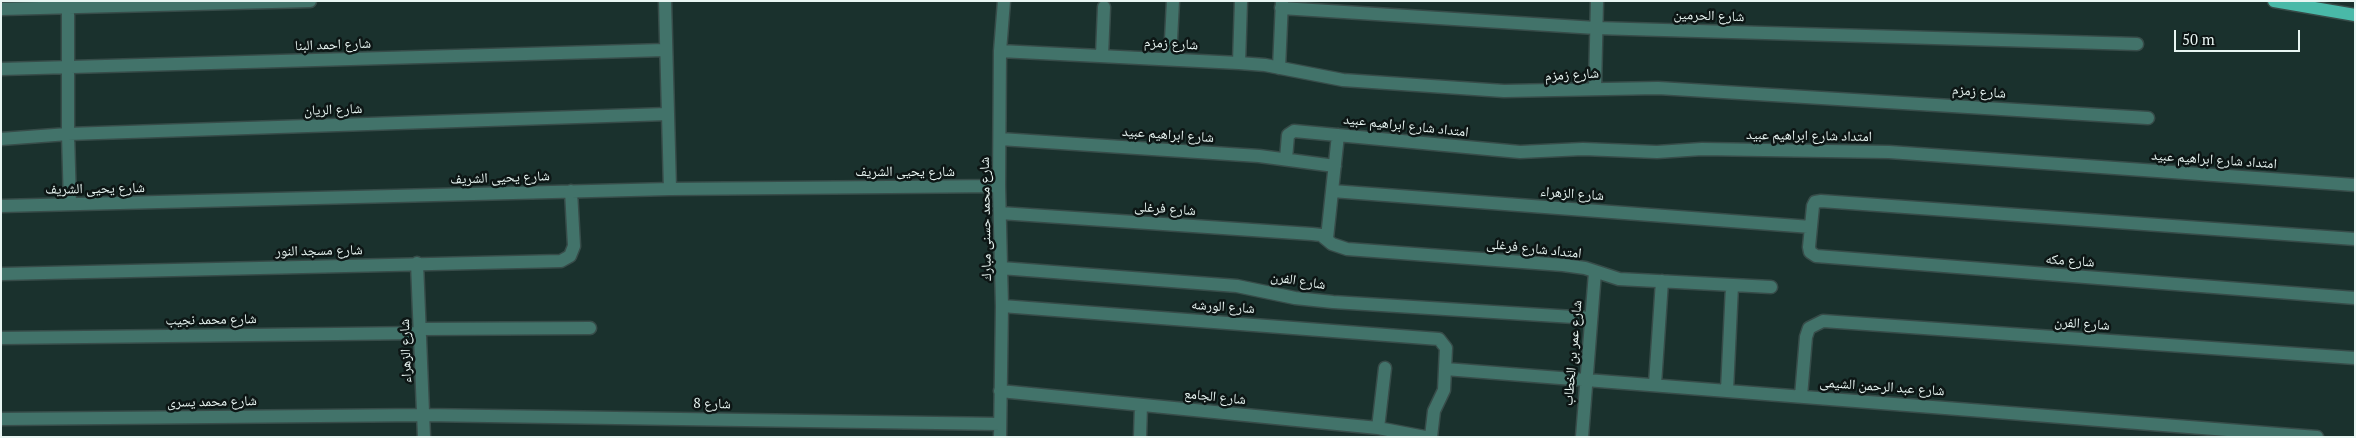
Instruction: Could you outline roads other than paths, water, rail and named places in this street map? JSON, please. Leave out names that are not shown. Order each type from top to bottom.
[{"type":"main road","points":[[2274,1],[2355,15]]},
{"type":"street","points":[[1,9],[310,1]]},
{"type":"street","points":[[665,1],[670,189]]},
{"type":"street","name":"شارع محمد حسنى مبارك","points":[[1000,430],[1002,306],[999,186],[1000,51],[1004,1]]},
{"type":"street","points":[[1170,59],[1172,1]]},
{"type":"street","points":[[1239,63],[1241,1]]},
{"type":"street","points":[[1595,88],[1597,1]]},
{"type":"street","points":[[1279,68],[1281,5]]},
{"type":"street","name":"شارع الحرمين","points":[[1281,5],[1596,28],[2137,44]]},
{"type":"street","points":[[68,7],[70,204]]},
{"type":"street","points":[[1102,56],[1104,7]]},
{"type":"street","name":"شارع احمد البنا","points":[[1,69],[665,50]]},
{"type":"street","name":"شارع زمزم","points":[[1000,51],[1239,63],[1279,68],[1343,80],[1504,91],[1534,92],[1595,88],[1690,89],[2148,118]]},
{"type":"street","name":"شارع الريان","points":[[1,139],[68,134],[667,114]]},
{"type":"street","name":"امتداد شارع ابراهيم عبيد","points":[[1286,159],[1288,135],[1291,131],[1520,152],[1583,149],[1656,152],[1702,149],[1889,152],[2355,185]]},
{"type":"street","points":[[1327,238],[1338,135]]},
{"type":"street","name":"شارع ابراهيم عبيد","points":[[1000,139],[1286,159],[1335,166]]},
{"type":"street","name":"شارع يحيى الشريف","points":[[1,206],[670,189],[999,186]]},
{"type":"street","name":"شارع مسجد النور","points":[[1,274],[566,259],[570,256],[574,246],[571,191]]},
{"type":"street","name":"شارع الزهراء","points":[[1332,191],[1811,227]]},
{"type":"street","name":"شارع مكه","points":[[2355,239],[1821,201],[1816,202],[1813,206],[1809,247],[1810,252],[1816,256],[2355,298]]},
{"type":"street","name":"شارع فرغلى","points":[[1000,213],[1312,234],[1327,238]]},
{"type":"street","name":"امتداد شارع فرغلى","points":[[1327,238],[1332,244],[1348,249],[1563,265],[1619,279],[1771,288]]},
{"type":"street","name":"شارع الزهراء","points":[[418,264],[424,437]]},
{"type":"street","name":"شارع الفرن","points":[[1001,268],[1237,286],[1295,298],[1333,302],[1590,318]]},
{"type":"street","name":"شارع عمر بن الخطاب","points":[[1582,437],[1585,379],[1595,272]]},
{"type":"street","points":[[1655,384],[1662,281]]},
{"type":"street","points":[[1727,390],[1732,286]]},
{"type":"street","name":"شارع الورشه","points":[[1002,306],[1435,338],[1442,341],[1446,348],[1445,369]]},
{"type":"street","name":"شارع الفرن","points":[[1801,396],[1809,328],[1822,321],[2355,358]]},
{"type":"street","name":"شارع محمد نجيب","points":[[1,338],[590,328]]},
{"type":"street","points":[[1378,428],[1385,368]]},
{"type":"street","points":[[1431,437],[1434,412],[1443,396],[1445,369]]},
{"type":"street","name":"شارع عبد الرحمن الشيمى","points":[[1445,369],[2317,437]]},
{"type":"street","name":"شارع الجامع","points":[[1000,391],[1378,428],[1425,437]]},
{"type":"street","points":[[1140,437],[1141,405]]},
{"type":"street","name":"شارع محمد يسرى","points":[[1,419],[424,415]]},
{"type":"street","name":"شارع 8","points":[[424,415],[1000,430]]}]
